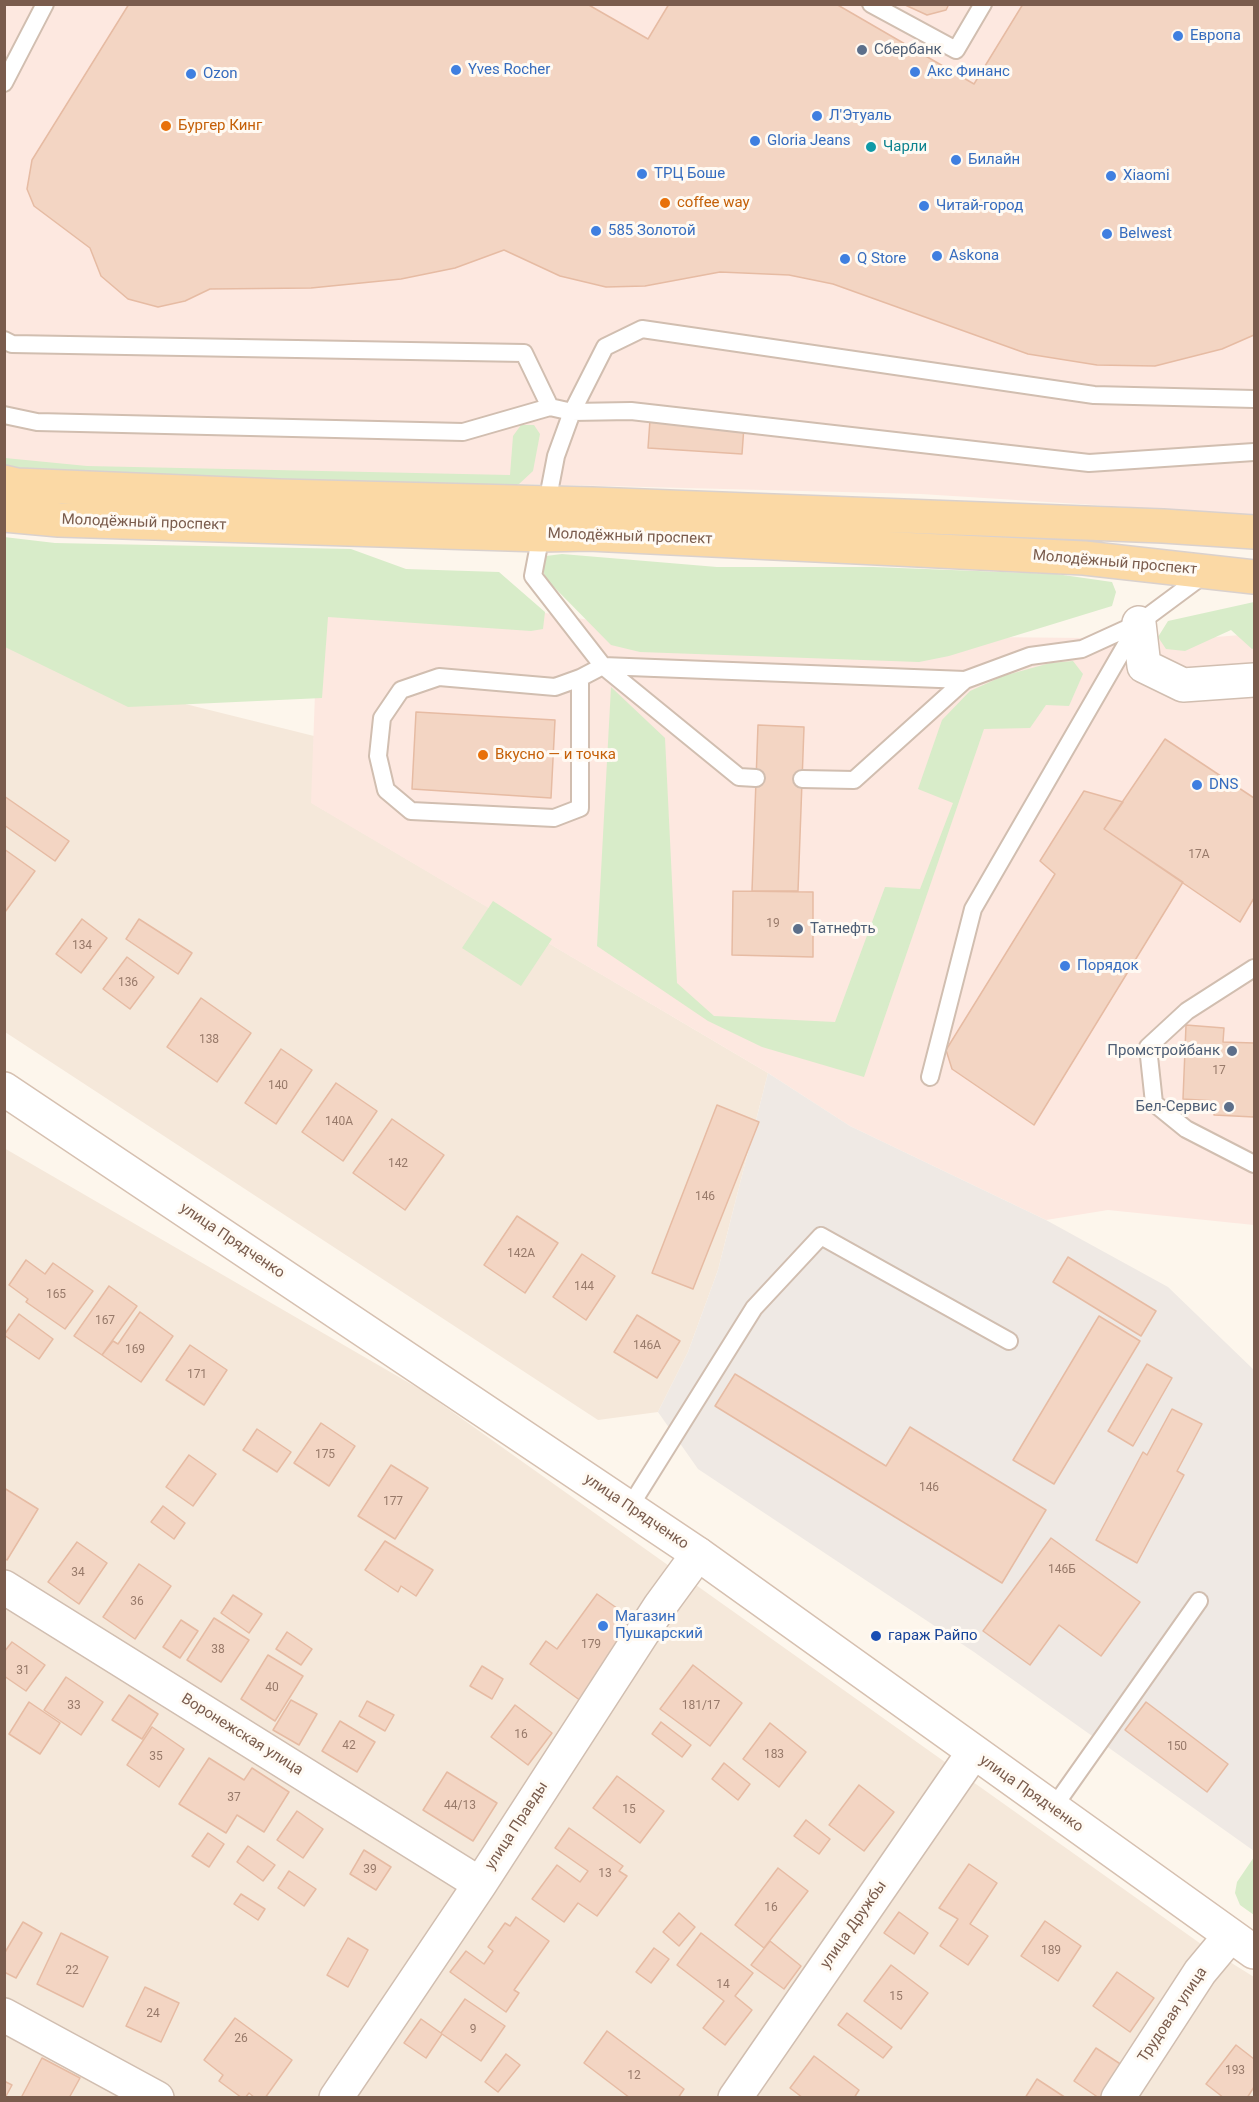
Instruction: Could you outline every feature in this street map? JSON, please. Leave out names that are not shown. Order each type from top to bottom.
[{"type":"main road","name":"Молодёжный проспект","points":[[4,482],[279,496],[547,502],[1163,526],[1254,532]]},
{"type":"main road","name":"Молодёжный проспект","points":[[4,515],[59,520],[541,535],[589,534],[1084,558],[1254,577]]},
{"type":"street","points":[[1139,623],[1144,666],[1183,685],[1254,680]]},
{"type":"street","name":"улица Прядченко","points":[[4,1089],[698,1554],[1242,1944]]},
{"type":"street","name":"улица Правды","points":[[336,2097],[480,1884],[660,1606],[698,1554]]},
{"type":"street","name":"Воронежская улица","points":[[4,1587],[480,1884]]},
{"type":"street","name":"улица Дружбы","points":[[735,2097],[973,1753]]},
{"type":"street","name":"Трудовая улица","points":[[1119,2097],[1200,1972],[1242,1944]]},
{"type":"street","points":[[4,2015],[157,2097]]},
{"type":"lane","points":[[4,83],[45,4]]},
{"type":"lane","points":[[871,4],[956,50],[983,4]]},
{"type":"lane","points":[[756,778],[739,777],[603,666],[533,576],[556,456],[572,412],[605,347],[642,329],[1094,395],[1254,399]]},
{"type":"lane","points":[[4,340],[12,344],[524,353],[550,407]]},
{"type":"lane","points":[[4,415],[37,422],[463,432],[550,407],[572,412],[631,411],[1089,463],[1254,452]]},
{"type":"lane","points":[[802,779],[854,780],[965,680],[1030,656],[1082,649],[1139,623],[1208,572]]},
{"type":"lane","points":[[930,1077],[973,909],[1139,623]]},
{"type":"lane","points":[[580,678],[580,808],[554,818],[411,811],[386,789],[378,756],[382,718],[401,690],[439,677],[555,687],[603,666],[965,680]]},
{"type":"lane","points":[[1254,968],[1187,1011],[1148,1047],[1154,1103],[1186,1129],[1254,1164]]},
{"type":"lane","points":[[629,1508],[754,1308],[821,1236],[1009,1341]]},
{"type":"lane","points":[[1053,1808],[1199,1601]]},
{"type":"shaded area","points":[[4,5],[1254,5],[1254,515],[921,494],[173,475],[5,460]]},
{"type":"shaded area","points":[[376,586],[677,634],[1189,639],[1254,634],[1254,1225],[1108,1210],[1046,1220],[850,1126],[768,1073],[311,803],[318,611]]},
{"type":"shaded area","points":[[4,643],[129,690],[314,736],[312,803],[768,1073],[718,1270],[688,1352],[658,1412],[598,1420],[5,1032]]},
{"type":"shaded area","points":[[768,1073],[850,1126],[1046,1220],[1168,1287],[1254,1370],[1254,1851],[974,1652],[698,1469],[658,1412],[688,1352],[718,1270]]},
{"type":"shaded area","points":[[4,1148],[423,1391],[1201,1944],[1254,1977],[1254,2097],[5,2097]]},
{"type":"green space","points":[[521,425],[534,425],[540,434],[533,471],[519,484],[499,490],[5,470],[5,458],[87,466],[510,475],[513,436]]},
{"type":"green space","points":[[4,537],[55,543],[351,549],[406,569],[499,572],[545,612],[543,629],[531,631],[328,617],[322,698],[128,707],[5,647]]},
{"type":"green space","points":[[562,554],[717,567],[873,567],[1056,574],[1112,582],[1116,592],[1112,606],[949,656],[919,662],[640,652],[611,645],[547,580],[540,565],[546,556]]},
{"type":"green space","points":[[1254,602],[1254,648],[1252,649],[1231,630],[1185,651],[1166,649],[1158,637],[1168,621]]},
{"type":"green space","points":[[1073,661],[1083,674],[1069,706],[1046,705],[1030,728],[984,729],[864,1077],[762,1047],[708,1021],[597,946],[611,687],[665,738],[677,983],[714,1016],[835,1022],[885,887],[920,889],[953,803],[918,789],[942,720],[970,691],[1003,676],[1050,663]]},
{"type":"green space","points":[[493,901],[552,939],[521,986],[462,948]]},
{"type":"green space","points":[[1254,1857],[1254,1915],[1240,1905],[1235,1893],[1237,1882]]},
{"type":"building","name":"ТРЦ Боше","points":[[129,4],[587,4],[648,39],[669,4],[836,4],[974,84],[1023,4],[1254,4],[1254,335],[1222,349],[1155,366],[1097,365],[1028,354],[833,284],[789,275],[720,272],[645,286],[606,287],[560,276],[504,250],[455,268],[401,279],[311,288],[210,289],[185,301],[158,307],[128,299],[101,276],[90,248],[34,206],[27,189],[32,160]]},
{"type":"building","points":[[903,4],[949,4],[946,10],[927,15]]},
{"type":"building","points":[[650,420],[744,426],[742,454],[648,448]]},
{"type":"building","name":"Вкусно — и точка","points":[[416,712],[555,720],[551,798],[412,789]]},
{"type":"building","points":[[758,725],[804,727],[798,891],[752,891]]},
{"type":"building","points":[[1165,739],[1254,798],[1254,898],[1240,922],[1104,829]]},
{"type":"building","name":"Порядок","points":[[1084,791],[1123,802],[1104,829],[1183,882],[1034,1125],[952,1069],[946,1050],[1055,874],[1040,861]]},
{"type":"building","points":[[4,796],[69,841],[55,861],[4,825]]},
{"type":"building","points":[[4,849],[35,871],[5,912],[4,911]]},
{"type":"building","points":[[733,891],[813,892],[813,957],[732,955]]},
{"type":"building","points":[[82,919],[107,938],[81,973],[56,954]]},
{"type":"building","points":[[139,919],[192,953],[178,974],[126,939]]},
{"type":"building","points":[[127,957],[154,977],[130,1009],[103,989]]},
{"type":"building","points":[[201,998],[251,1033],[217,1082],[167,1047]]},
{"type":"building","points":[[1186,1025],[1224,1028],[1223,1042],[1254,1043],[1254,1117],[1214,1115],[1215,1101],[1183,1099]]},
{"type":"building","points":[[281,1049],[312,1070],[276,1124],[245,1103]]},
{"type":"building","points":[[336,1083],[377,1111],[343,1161],[302,1132]]},
{"type":"building","points":[[717,1105],[759,1122],[693,1289],[652,1273]]},
{"type":"building","points":[[392,1119],[444,1155],[405,1210],[353,1173]]},
{"type":"building","points":[[517,1216],[558,1243],[525,1293],[484,1265]]},
{"type":"building","points":[[582,1254],[615,1276],[586,1320],[553,1297]]},
{"type":"building","points":[[1068,1257],[1156,1311],[1141,1336],[1053,1282]]},
{"type":"building","points":[[26,1260],[45,1274],[53,1263],[93,1291],[65,1329],[26,1302],[28,1299],[9,1285]]},
{"type":"building","points":[[109,1286],[137,1306],[102,1355],[74,1336]]},
{"type":"building","points":[[140,1312],[173,1336],[141,1382],[102,1355],[113,1341],[118,1344]]},
{"type":"building","points":[[19,1314],[53,1339],[39,1359],[4,1335]]},
{"type":"building","points":[[637,1315],[680,1341],[657,1378],[614,1352]]},
{"type":"building","points":[[1099,1316],[1140,1341],[1054,1484],[1013,1460]]},
{"type":"building","points":[[190,1345],[227,1370],[204,1405],[166,1380]]},
{"type":"building","points":[[1147,1364],[1172,1378],[1133,1446],[1108,1431]]},
{"type":"building","points":[[735,1374],[886,1466],[910,1427],[1046,1510],[1002,1583],[715,1406]]},
{"type":"building","points":[[1172,1409],[1202,1424],[1177,1471],[1184,1475],[1137,1563],[1096,1540],[1143,1452],[1147,1455]]},
{"type":"building","points":[[321,1423],[355,1446],[329,1486],[294,1463]]},
{"type":"building","points":[[257,1429],[291,1452],[277,1472],[243,1450]]},
{"type":"building","points":[[189,1455],[216,1474],[193,1506],[166,1487]]},
{"type":"building","points":[[391,1465],[428,1488],[395,1539],[358,1516]]},
{"type":"building","points":[[4,1488],[38,1509],[7,1560],[4,1558]]},
{"type":"building","points":[[163,1506],[185,1523],[174,1539],[151,1522]]},
{"type":"building","points":[[1051,1538],[1140,1602],[1101,1656],[1059,1625],[1030,1665],[983,1631]]},
{"type":"building","points":[[385,1541],[433,1570],[416,1596],[401,1586],[398,1592],[365,1570]]},
{"type":"building","points":[[77,1542],[107,1563],[79,1604],[48,1582]]},
{"type":"building","points":[[139,1564],[171,1586],[135,1639],[103,1617]]},
{"type":"building","points":[[597,1594],[638,1623],[581,1701],[530,1664],[546,1641],[557,1649]]},
{"type":"building","points":[[233,1595],[262,1614],[249,1633],[221,1613]]},
{"type":"building","points":[[214,1618],[249,1640],[221,1682],[187,1660]]},
{"type":"building","points":[[181,1620],[198,1631],[180,1658],[163,1647]]},
{"type":"building","points":[[287,1632],[312,1649],[301,1665],[276,1649]]},
{"type":"building","points":[[12,1642],[45,1665],[26,1691],[4,1676],[4,1652]]},
{"type":"building","points":[[268,1655],[303,1676],[275,1721],[241,1699]]},
{"type":"building","points":[[693,1665],[742,1703],[710,1746],[660,1709]]},
{"type":"building","points":[[482,1666],[503,1679],[492,1699],[470,1686]]},
{"type":"building","points":[[66,1677],[103,1702],[81,1735],[44,1710]]},
{"type":"building","points":[[129,1695],[158,1714],[142,1739],[112,1720]]},
{"type":"building","points":[[291,1700],[317,1714],[299,1745],[273,1730]]},
{"type":"building","points":[[367,1701],[394,1715],[385,1731],[359,1716]]},
{"type":"building","points":[[29,1702],[60,1723],[40,1754],[9,1734]]},
{"type":"building","points":[[1146,1702],[1228,1764],[1207,1792],[1125,1730]]},
{"type":"building","points":[[515,1705],[552,1733],[528,1765],[491,1737]]},
{"type":"building","points":[[340,1721],[375,1742],[357,1772],[322,1751]]},
{"type":"building","points":[[661,1722],[691,1745],[682,1757],[652,1734]]},
{"type":"building","points":[[770,1723],[806,1752],[779,1787],[743,1759]]},
{"type":"building","points":[[152,1727],[184,1749],[159,1787],[127,1765]]},
{"type":"building","points":[[209,1758],[244,1780],[252,1768],[289,1792],[264,1832],[237,1815],[226,1833],[179,1804]]},
{"type":"building","points":[[724,1763],[750,1784],[738,1800],[712,1779]]},
{"type":"building","points":[[447,1772],[497,1803],[473,1841],[423,1810]]},
{"type":"building","points":[[617,1776],[664,1811],[640,1843],[593,1808]]},
{"type":"building","points":[[859,1785],[894,1812],[864,1851],[829,1825]]},
{"type":"building","points":[[297,1811],[323,1829],[303,1858],[277,1840]]},
{"type":"building","points":[[806,1820],[830,1839],[819,1854],[794,1836]]},
{"type":"building","points":[[569,1828],[623,1866],[619,1871],[627,1876],[597,1916],[578,1903],[564,1922],[532,1899],[557,1865],[580,1882],[588,1871],[555,1848]]},
{"type":"building","points":[[208,1833],[224,1844],[209,1867],[192,1856]]},
{"type":"building","points":[[248,1846],[275,1865],[263,1881],[237,1862]]},
{"type":"building","points":[[364,1850],[391,1867],[376,1890],[350,1874]]},
{"type":"building","points":[[969,1864],[997,1883],[970,1924],[988,1936],[968,1965],[940,1946],[958,1919],[939,1908]]},
{"type":"building","points":[[778,1868],[808,1891],[764,1948],[735,1925]]},
{"type":"building","points":[[289,1871],[316,1889],[304,1906],[278,1888]]},
{"type":"building","points":[[241,1894],[265,1909],[258,1920],[234,1904]]},
{"type":"building","points":[[899,1912],[928,1933],[914,1954],[884,1933]]},
{"type":"building","points":[[679,1913],[695,1927],[679,1946],[663,1932]]},
{"type":"building","points":[[516,1917],[549,1941],[514,1990],[519,1993],[506,2012],[450,1972],[466,1951],[484,1964],[493,1951],[488,1947],[505,1923],[510,1926]]},
{"type":"building","points":[[1045,1921],[1081,1946],[1058,1981],[1021,1956]]},
{"type":"building","points":[[23,1922],[42,1933],[16,1978],[4,1972],[4,1954]]},
{"type":"building","points":[[61,1933],[108,1957],[83,2007],[37,1984]]},
{"type":"building","points":[[701,1933],[753,1973],[735,1996],[752,2010],[725,2045],[703,2028],[724,2001],[677,1965]]},
{"type":"building","points":[[348,1938],[368,1950],[348,1987],[327,1975]]},
{"type":"building","points":[[770,1941],[801,1966],[784,1989],[751,1965]]},
{"type":"building","points":[[654,1948],[669,1959],[651,1983],[636,1972]]},
{"type":"building","points":[[891,1965],[928,1993],[901,2029],[864,2001]]},
{"type":"building","points":[[1117,1972],[1154,1998],[1130,2032],[1093,2006]]},
{"type":"building","points":[[145,1987],[179,2003],[161,2042],[126,2026]]},
{"type":"building","points":[[465,1999],[505,2026],[481,2061],[442,2034],[426,2058],[404,2043],[421,2019],[441,2033]]},
{"type":"building","points":[[847,2013],[892,2047],[883,2058],[838,2025]]},
{"type":"building","points":[[235,2018],[292,2060],[265,2098],[255,2098],[249,2093],[242,2098],[219,2081],[223,2075],[204,2060]]},
{"type":"building","points":[[607,2031],[684,2089],[678,2098],[630,2098],[584,2063]]},
{"type":"building","points":[[1236,2045],[1254,2059],[1254,2087],[1247,2098],[1224,2098],[1206,2084]]},
{"type":"building","points":[[1096,2048],[1131,2071],[1113,2098],[1099,2098],[1074,2081]]},
{"type":"building","points":[[506,2054],[520,2065],[498,2092],[485,2082]]},
{"type":"building","points":[[814,2056],[859,2090],[854,2098],[803,2098],[790,2088]]},
{"type":"building","points":[[42,2058],[80,2078],[69,2098],[21,2098]]},
{"type":"building","points":[[1037,2079],[1066,2098],[1025,2098]]},
{"type":"building","points":[[4,2081],[12,2085],[5,2098],[4,2098]]},
{"type":"place","name":"Европа","points":[[1178,36]]},
{"type":"place","name":"Сбербанк","points":[[862,50]]},
{"type":"place","name":"Yves Rocher","points":[[456,70]]},
{"type":"place","name":"Акс Финанс","points":[[915,72]]},
{"type":"place","name":"Ozon","points":[[191,74]]},
{"type":"place","name":"Л'Этуаль","points":[[817,116]]},
{"type":"place","name":"Бургер Кинг","points":[[166,126]]},
{"type":"place","name":"Gloria Jeans","points":[[755,141]]},
{"type":"place","name":"Чарли","points":[[871,147]]},
{"type":"place","name":"Билайн","points":[[956,160]]},
{"type":"place","name":"ТРЦ Боше","points":[[642,174]]},
{"type":"place","name":"Xiaomi","points":[[1111,176]]},
{"type":"place","name":"coffee way","points":[[665,203]]},
{"type":"place","name":"Читай-город","points":[[924,206]]},
{"type":"place","name":"585 Золотой","points":[[596,231]]},
{"type":"place","name":"Belwest","points":[[1107,234]]},
{"type":"place","name":"Askona","points":[[937,256]]},
{"type":"place","name":"Q Store","points":[[845,259]]},
{"type":"place","name":"Вкусно — и точка","points":[[483,755]]},
{"type":"place","name":"DNS","points":[[1197,785]]},
{"type":"place","name":"Татнефть","points":[[798,929]]},
{"type":"place","name":"Порядок","points":[[1065,966]]},
{"type":"place","name":"Промстройбанк","points":[[1232,1051]]},
{"type":"place","name":"Бел-Сервис","points":[[1229,1107]]},
{"type":"place","name":"Магазин Пушкарский","points":[[603,1626]]},
{"type":"place","name":"гараж Райпо","points":[[876,1636]]}]
